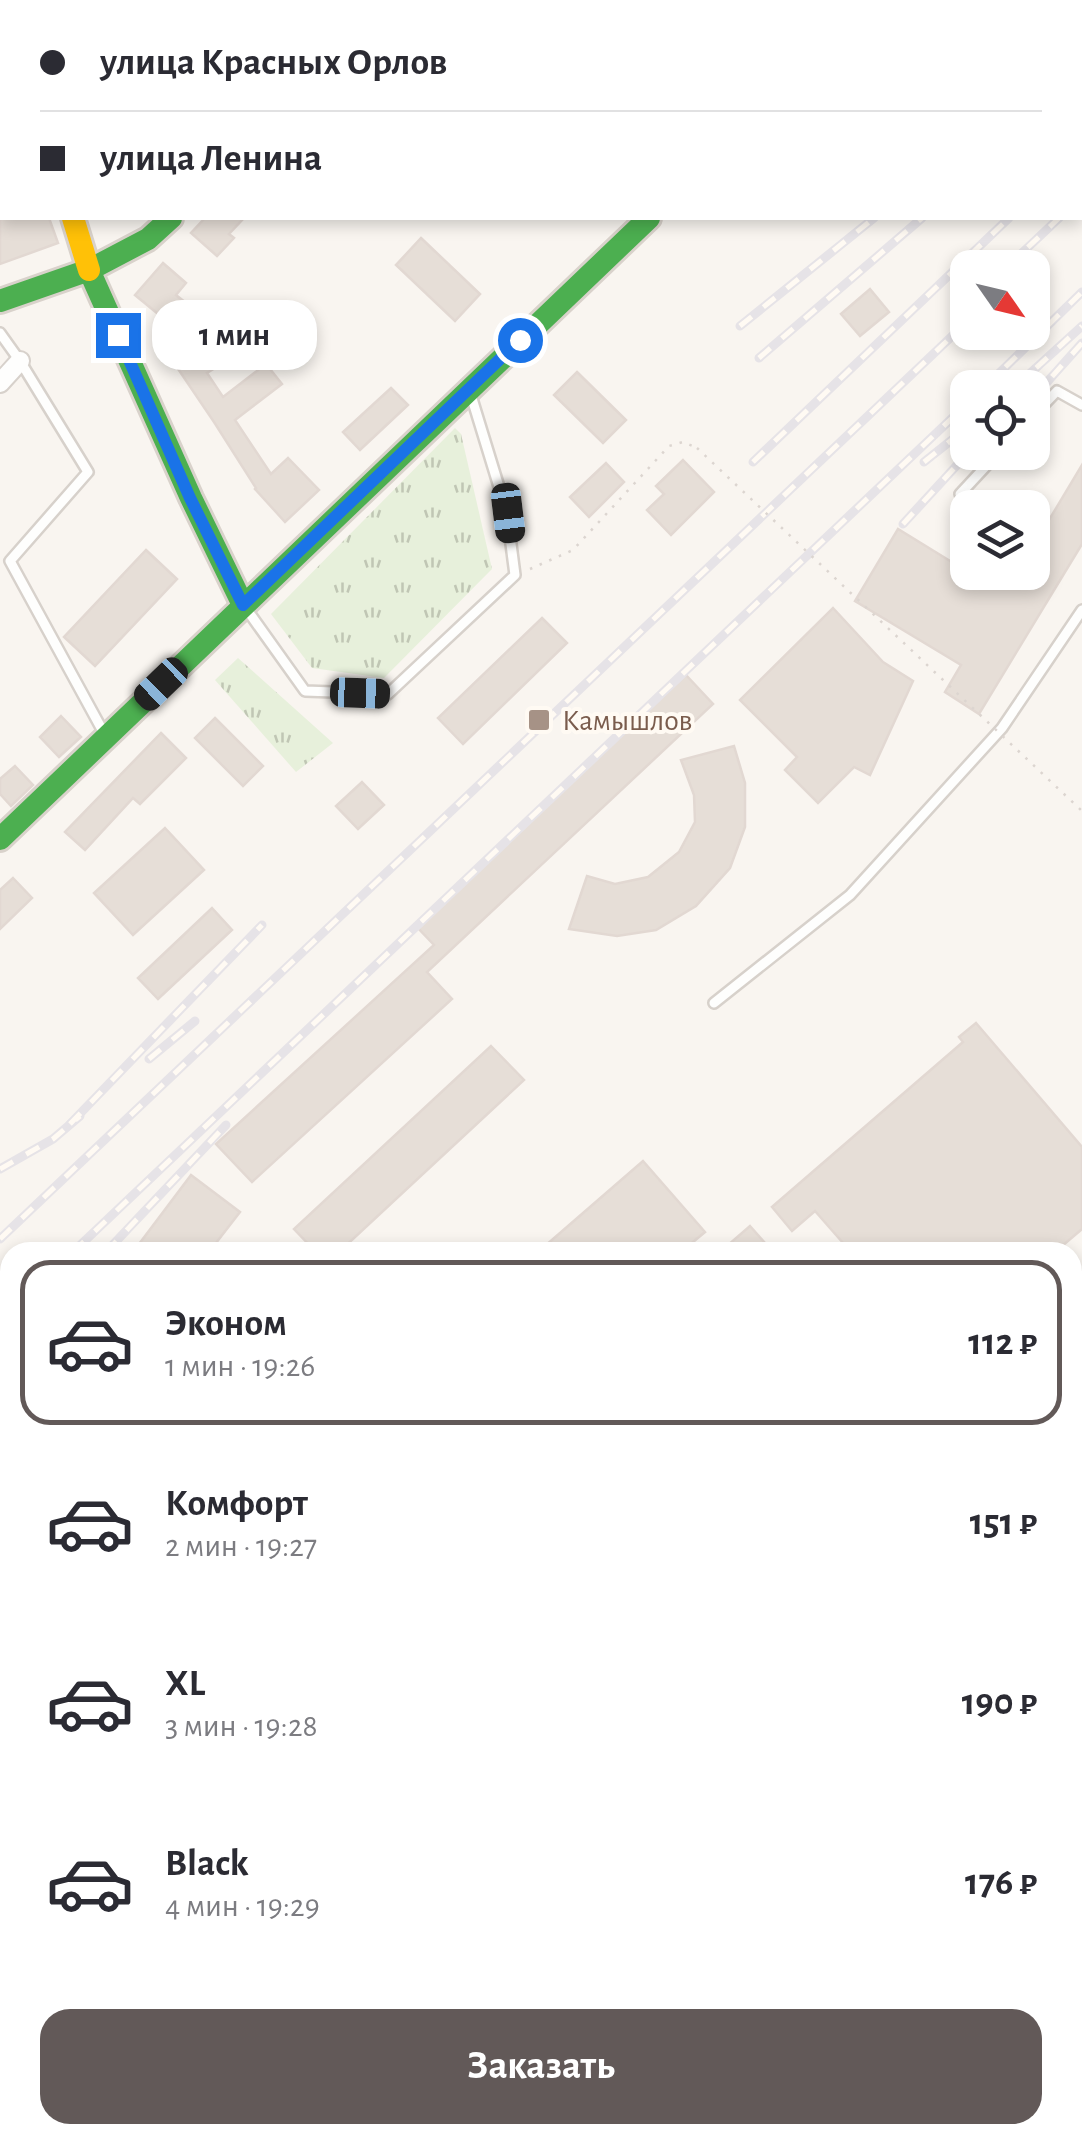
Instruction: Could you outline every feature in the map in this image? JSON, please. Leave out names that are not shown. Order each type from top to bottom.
[{"type":"street","points":[[74,220],[89,270],[190,498],[243,605]]},
{"type":"street","points":[[0,301],[89,270],[148,239],[169,220]]},
{"type":"street","points":[[0,840],[646,220]]},
{"type":"street","points":[[0,383],[20,361]]},
{"type":"lane","points":[[0,333],[88,472],[10,561],[106,737]]},
{"type":"lane","points":[[243,605],[304,692],[388,694],[515,575],[508,513],[468,388]]},
{"type":"lane","points":[[1050,398],[1057,391],[1082,404]]},
{"type":"lane","points":[[964,490],[982,470]]},
{"type":"lane","points":[[714,1003],[850,895],[1002,728],[1082,610]]},
{"type":"path","points":[[515,575],[573,550],[669,446],[683,442],[697,448],[1082,811]]},
{"type":"green space","points":[[455,428],[461,434],[492,569],[384,678],[312,668],[271,614]]},
{"type":"green space","points":[[238,658],[333,743],[296,772],[215,680]]},
{"type":"building","points":[[0,220],[50,220],[58,243],[0,264]]},
{"type":"building","points":[[203,220],[242,220],[229,234],[234,238],[217,256],[191,233]]},
{"type":"building","points":[[421,238],[480,294],[455,321],[396,265]]},
{"type":"building","points":[[163,263],[186,283],[176,295],[186,303],[169,323],[135,295]]},
{"type":"building","points":[[870,289],[889,312],[860,336],[841,314]]},
{"type":"building","points":[[217,334],[231,358],[207,373],[223,397],[266,364],[282,384],[235,420],[271,474],[288,458],[319,490],[285,522],[255,489],[170,357]]},
{"type":"building","points":[[577,372],[626,420],[603,443],[554,395]]},
{"type":"building","points":[[391,388],[408,405],[360,450],[343,432]]},
{"type":"building","points":[[683,460],[714,492],[671,535],[647,510],[664,494],[656,486]]},
{"type":"building","points":[[606,463],[624,482],[589,517],[570,497]]},
{"type":"building","points":[[1082,465],[1082,544],[979,714],[945,692],[961,665],[855,601],[898,529],[950,561],[950,590],[1050,590],[1050,518]]},
{"type":"building","points":[[146,550],[177,579],[95,666],[64,637]]},
{"type":"building","points":[[833,608],[883,662],[913,681],[870,775],[854,767],[818,803],[785,770],[797,757],[740,700]]},
{"type":"building","name":"Камышлов","points":[[542,618],[567,643],[463,744],[438,718]]},
{"type":"building","points":[[686,675],[713,704],[427,972],[452,999],[252,1182],[216,1144],[434,945],[417,927]]},
{"type":"building","points":[[61,716],[81,737],[59,757],[40,737]]},
{"type":"building","points":[[215,718],[263,766],[243,786],[195,738]]},
{"type":"building","points":[[161,733],[186,758],[140,804],[133,798],[85,850],[65,832]]},
{"type":"building","points":[[734,746],[745,783],[745,827],[730,868],[696,906],[656,930],[617,936],[569,929],[587,876],[615,884],[648,877],[679,852],[695,822],[694,795],[681,760]]},
{"type":"building","points":[[15,766],[33,785],[11,806],[0,794],[0,779]]},
{"type":"building","points":[[362,782],[384,805],[358,829],[336,806]]},
{"type":"building","points":[[165,828],[204,870],[133,935],[94,893]]},
{"type":"building","points":[[13,878],[32,898],[0,929],[0,890]]},
{"type":"building","points":[[212,908],[232,930],[158,999],[138,978]]},
{"type":"building","points":[[976,1023],[1082,1147],[1082,1229],[1067,1242],[842,1242],[815,1211],[792,1231],[772,1207],[963,1042],[959,1037]]},
{"type":"building","points":[[491,1046],[524,1080],[350,1242],[306,1242],[294,1229]]},
{"type":"building","points":[[643,1161],[705,1232],[693,1242],[550,1242]]},
{"type":"building","points":[[191,1175],[240,1212],[217,1242],[141,1242]]},
{"type":"building","points":[[750,1226],[764,1242],[732,1242]]},
{"type":"railway","points":[[740,326],[872,220]]},
{"type":"railway","points":[[759,358],[920,220]]},
{"type":"railway","points":[[753,462],[1007,220]]},
{"type":"railway","points":[[1025,250],[1057,220]]},
{"type":"railway","points":[[1002,370],[1082,292]]},
{"type":"railway","points":[[1034,370],[1082,326]]},
{"type":"railway","points":[[0,1239],[950,338]]},
{"type":"railway","points":[[1050,379],[1082,343]]},
{"type":"railway","points":[[84,1242],[950,420]]},
{"type":"railway","points":[[924,462],[950,441]]},
{"type":"railway","points":[[903,524],[952,470]]},
{"type":"railway","points":[[70,1124],[262,925]]},
{"type":"railway","points":[[149,1059],[195,1021]]},
{"type":"railway","points":[[0,1169],[53,1139],[80,1116]]},
{"type":"railway","points":[[115,1242],[226,1125]]},
{"type":"traffic: fast","points":[[0,301],[89,270],[148,239],[169,220]]},
{"type":"traffic: fast","points":[[0,839],[647,220]]},
{"type":"traffic: fast","points":[[89,270],[243,605]]},
{"type":"traffic: slow","points":[[74,220],[89,270]]},
{"type":"place","name":"Камышлов","points":[[539,720]]},
{"type":"route","points":[[118,335],[190,498],[243,605],[520,340]]}]
